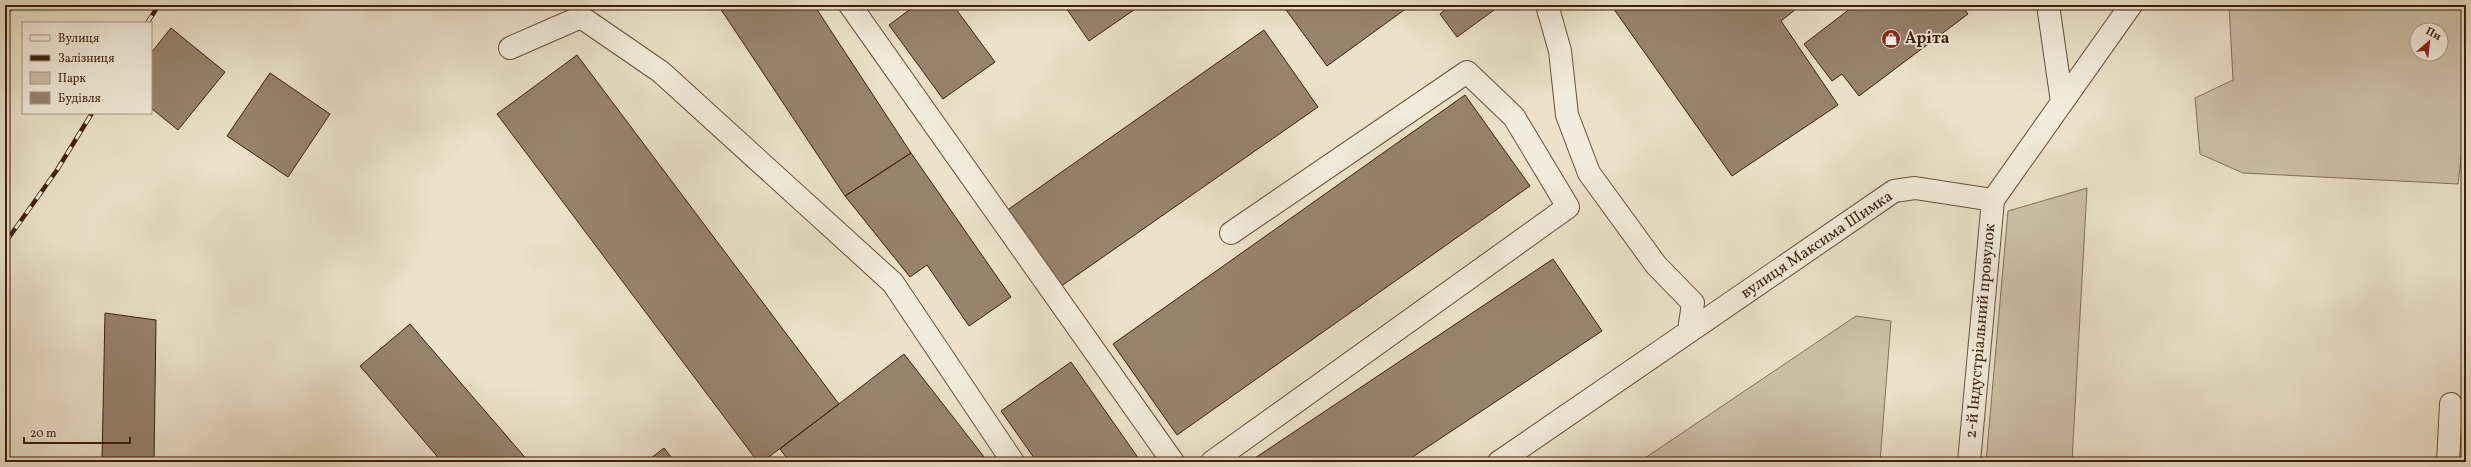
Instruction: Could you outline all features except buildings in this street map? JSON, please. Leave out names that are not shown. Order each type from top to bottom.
[{"type":"street","points":[[850,5],[1173,462]]},
{"type":"street","points":[[1547,5],[1560,51],[1567,115],[1589,173],[1656,265],[1693,303],[1689,331]]},
{"type":"street","points":[[2048,5],[2062,102]]},
{"type":"street","points":[[1993,200],[2131,5]]},
{"type":"street","points":[[510,48],[581,17],[661,72],[893,283],[1013,462]]},
{"type":"street","points":[[1212,462],[1568,207],[1514,117],[1467,72],[1231,233]]},
{"type":"street","name":"вулиця Максима Шимка","points":[[1499,462],[1894,191],[1915,188],[1993,200]]},
{"type":"street","name":"2-й Індустріальний провулок","points":[[1969,462],[1993,200]]},
{"type":"street","points":[[2448,462],[2451,404]]},
{"type":"green space","points":[[2229,5],[2466,5],[2466,117],[2458,184],[2243,173],[2200,154],[2195,98],[2233,80]]},
{"type":"green space","points":[[2087,188],[2072,462],[1986,462],[2008,211]]},
{"type":"green space","points":[[1856,316],[1891,321],[1880,462],[1639,462]]},
{"type":"railway","points":[[5,13],[15,5]]},
{"type":"railway","points":[[148,22],[159,5]]},
{"type":"railway","points":[[5,243],[57,170],[91,114]]},
{"type":"place","name":"Аріта","points":[[1891,39]]}]
